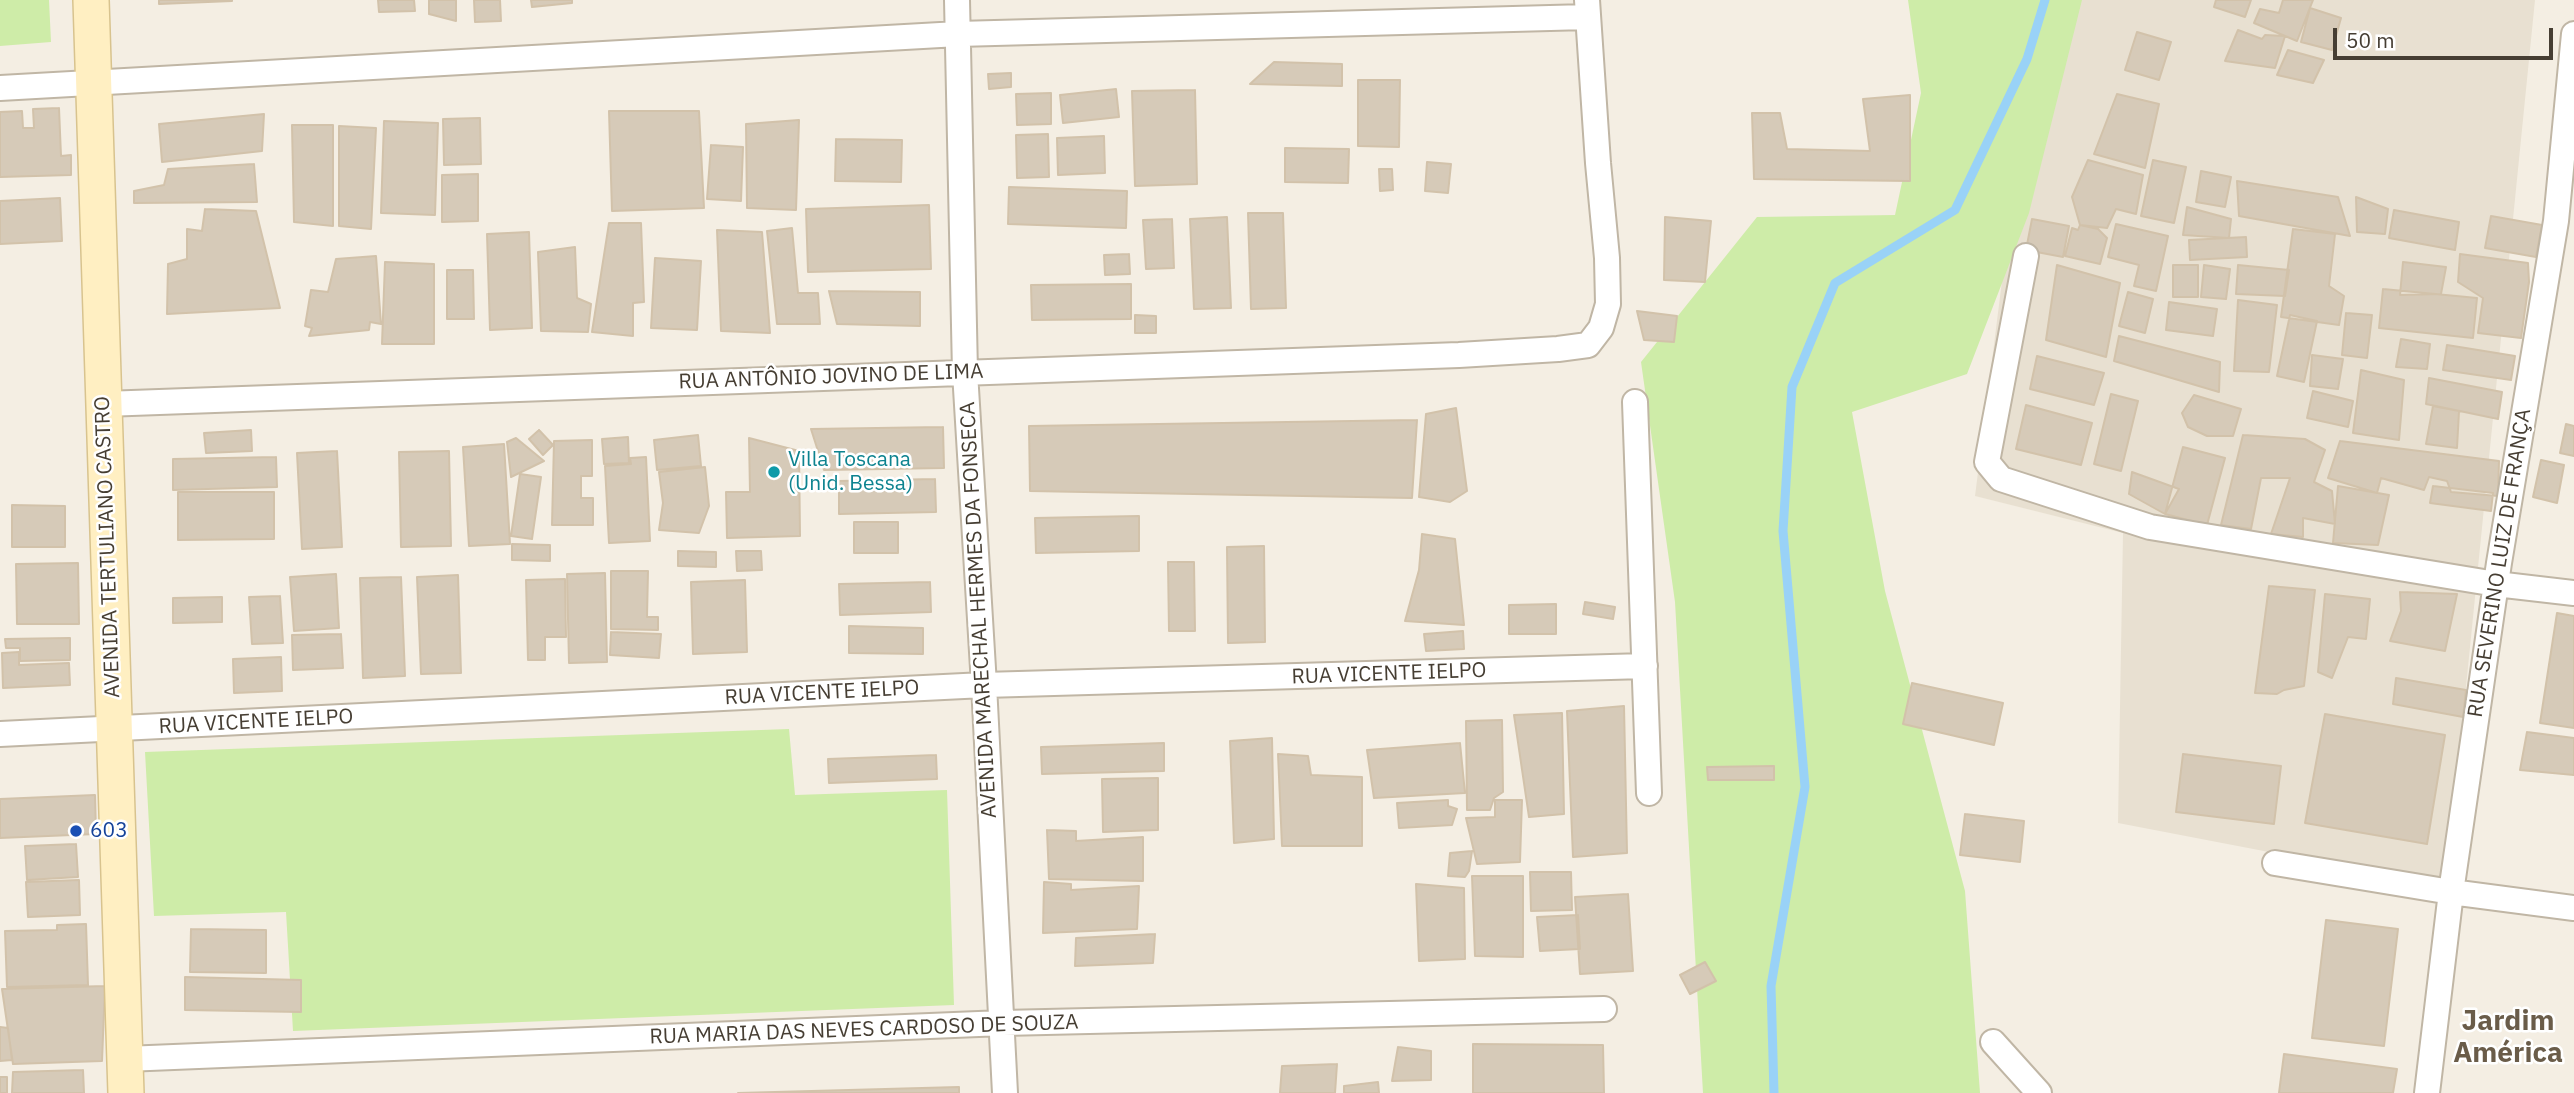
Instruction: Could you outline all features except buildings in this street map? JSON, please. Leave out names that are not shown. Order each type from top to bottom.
[{"type":"street","name":"AVENIDA TERTULIANO CASTRO","points":[[91,0],[126,1093]]},
{"type":"street","name":"AVENIDA MARECHAL HERMES DA FONSECA","points":[[957,0],[965,372],[1005,1093]]},
{"type":"street","points":[[0,88],[958,34],[1587,8]]},
{"type":"street","name":"RUA ANTÔNIO JOVINO DE LIMA","points":[[104,404],[1459,355],[1588,345],[1601,328],[1608,304],[1607,258],[1587,8]]},
{"type":"street","name":"RUA SEVERINO LUIZ DE FRANÇA","points":[[2427,1093],[2451,892],[2496,584],[2565,223],[2574,34]]},
{"type":"street","points":[[2026,256],[1987,461],[2001,479],[2150,527],[2496,584],[2574,593]]},
{"type":"street","points":[[1635,402],[1649,793]]},
{"type":"street","name":"RUA VICENTE IELPO","points":[[0,734],[984,685],[1646,666]]},
{"type":"street","points":[[2274,863],[2451,892],[2574,908]]},
{"type":"street","name":"RUA MARIA DAS NEVES CARDOSO DE SOUZA","points":[[125,1059],[1003,1023],[1604,1009]]},
{"type":"street","points":[[1993,1042],[2039,1093]]},
{"type":"shaded area","points":[[2063,0],[2535,0],[2446,886],[2118,823],[2123,533],[1975,496],[2006,249]]},
{"type":"green space","points":[[0,0],[49,0],[51,42],[0,46]]},
{"type":"green space","points":[[1908,0],[2082,0],[2029,213],[1967,374],[1852,412],[1885,591],[1965,891],[1980,1093],[1703,1093],[1675,602],[1641,362],[1757,217],[1895,215],[1921,93]]},
{"type":"green space","points":[[789,729],[795,795],[947,790],[954,1005],[293,1031],[286,912],[154,916],[145,752]]},
{"type":"waterway","points":[[1774,1093],[1771,986],[1805,787],[1783,531],[1792,387],[1835,283],[1955,210],[2027,59],[2045,0]]},
{"type":"place","name":"Villa Toscana (Unid. Bessa)","points":[[774,472]]},
{"type":"place","name":"603","points":[[76,831]]},
{"type":"district","name":"Jardim América","points":[[2508,1038]]}]
